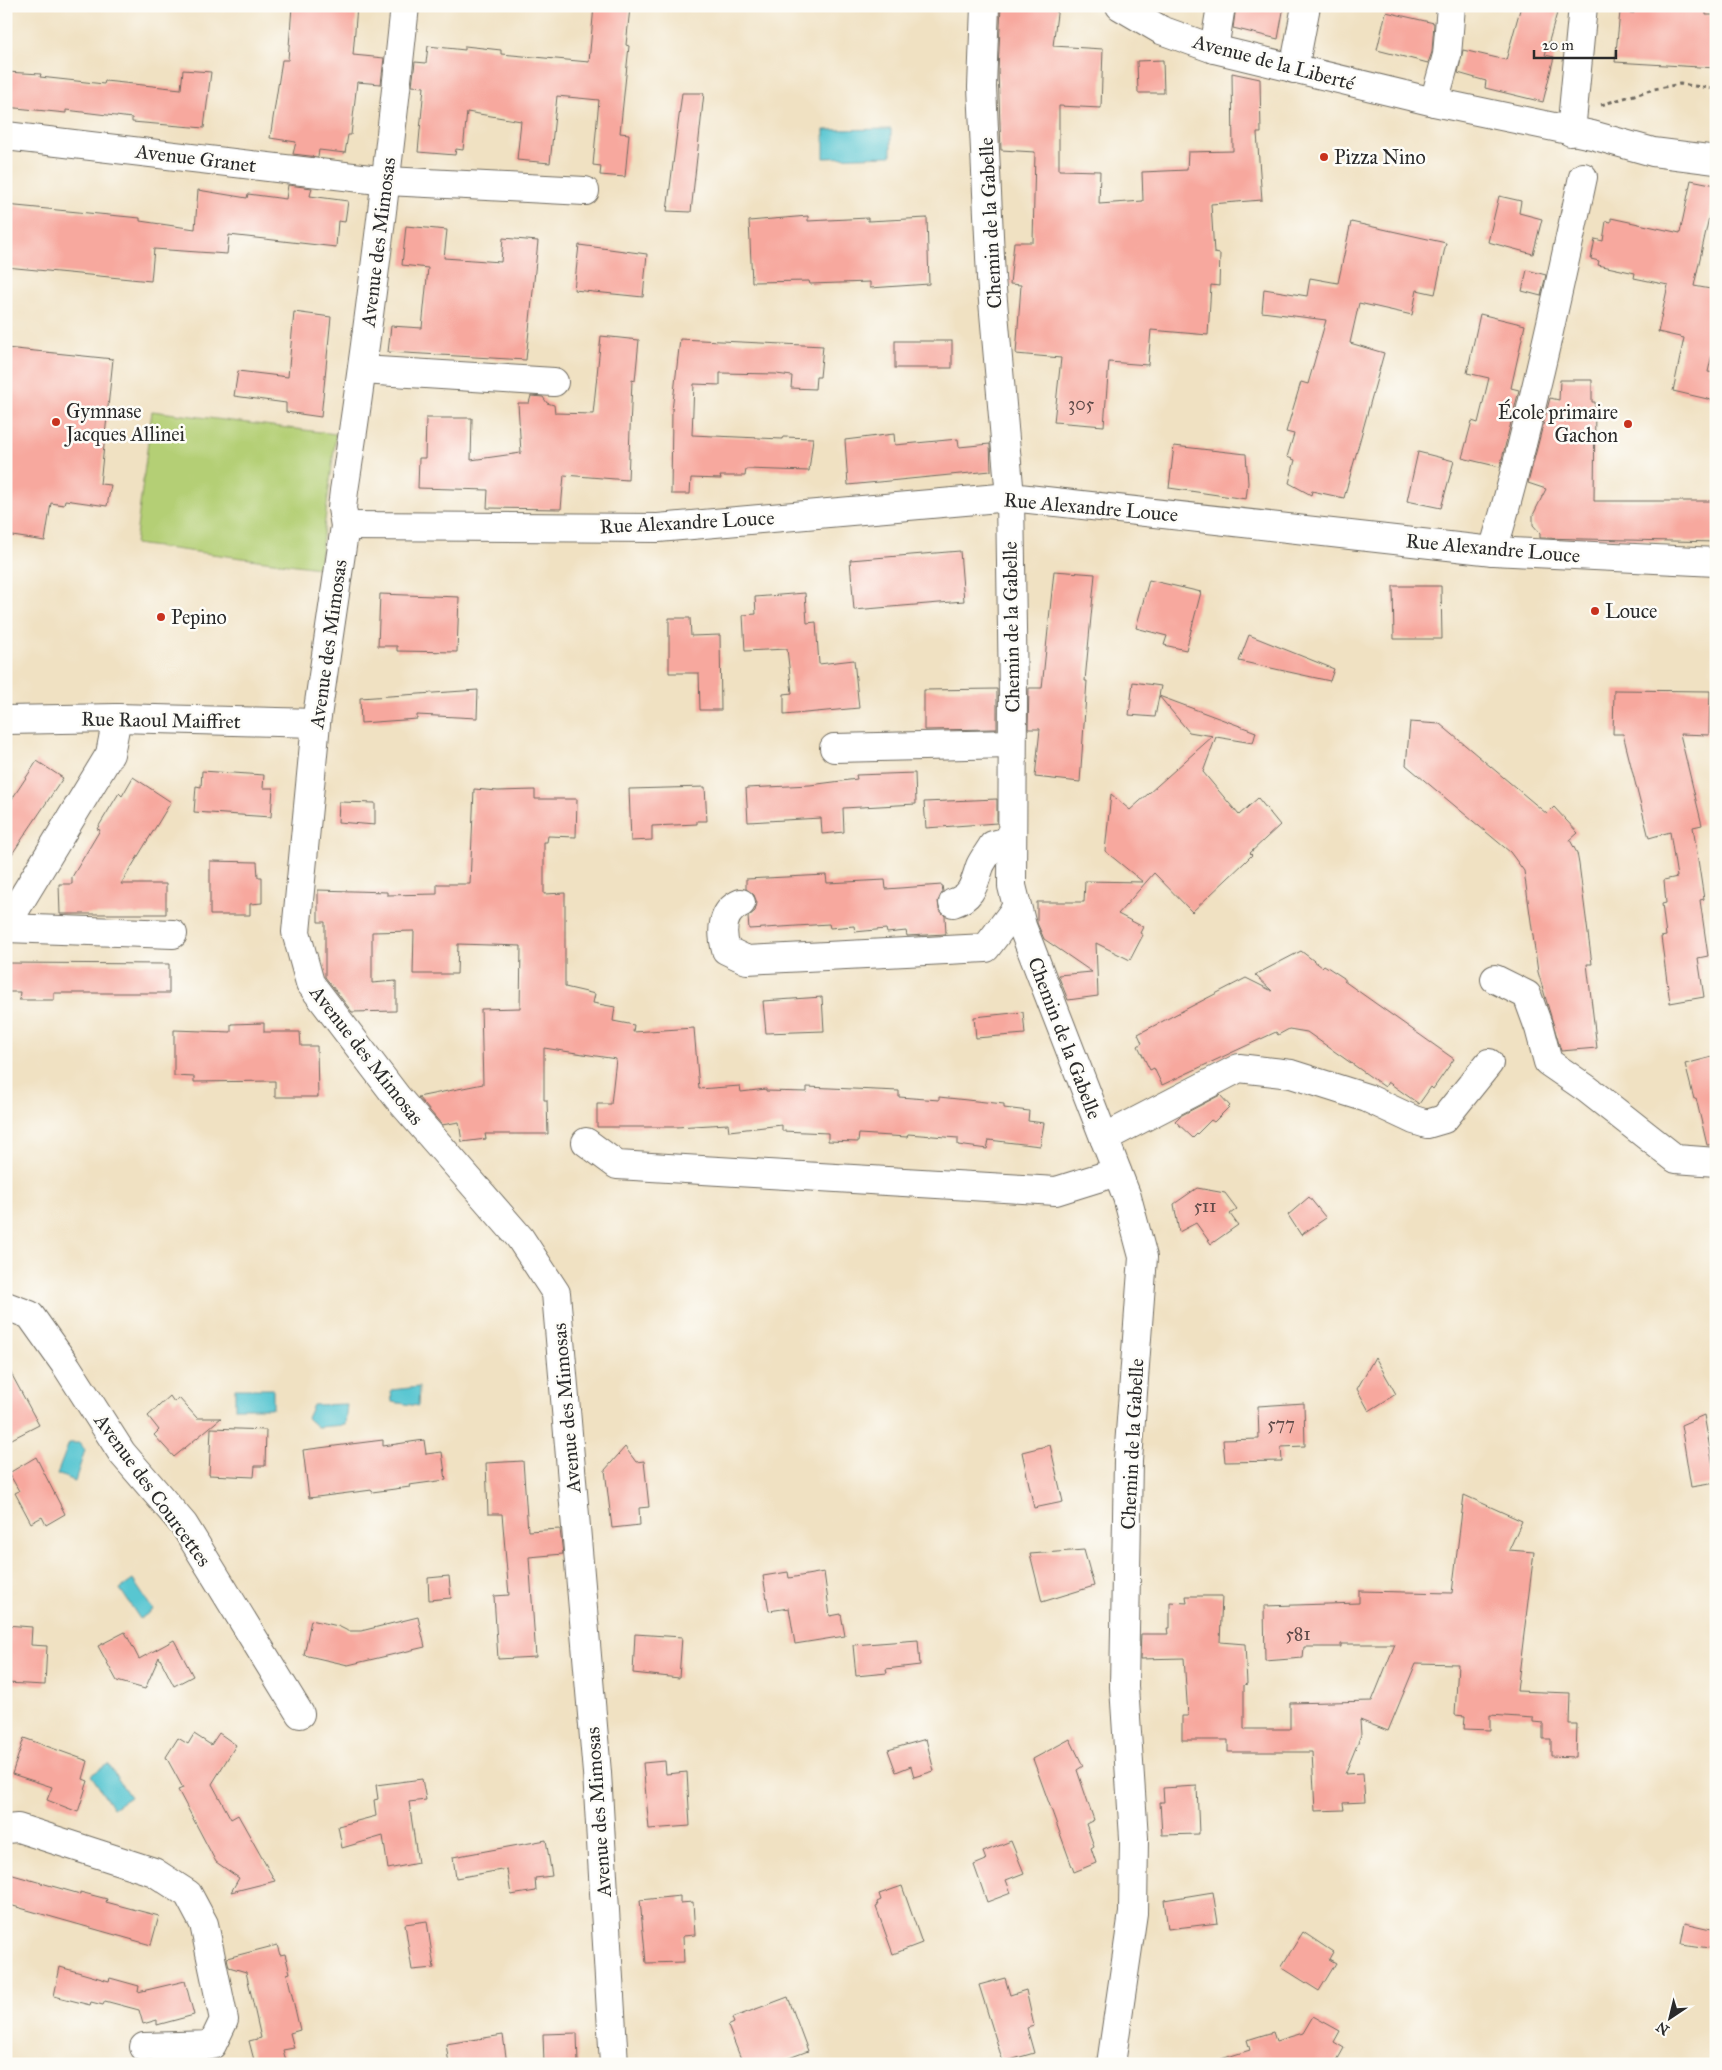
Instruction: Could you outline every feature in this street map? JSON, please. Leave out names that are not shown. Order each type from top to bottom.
[{"type":"street","name":"Avenue des Mimosas","points":[[405,6],[387,181],[342,508],[345,526],[316,723],[296,932],[310,983],[397,1097],[520,1238],[556,1293],[597,1773],[614,2064]]},
{"type":"street","name":"Chemin de la Gabelle","points":[[985,6],[982,87],[990,259],[1010,496],[1012,886],[1022,926],[1127,1197],[1143,1257],[1128,1460],[1124,1687],[1134,1838],[1133,1913],[1111,2064]]},
{"type":"street","name":"Avenue de la Liberté","points":[[1120,6],[1162,30],[1214,49],[1434,102],[1572,121],[1652,152],[1716,160]]},
{"type":"street","points":[[1214,49],[1221,6]]},
{"type":"street","points":[[1294,69],[1306,6]]},
{"type":"street","points":[[1434,102],[1447,55],[1451,6]]},
{"type":"street","points":[[1572,121],[1583,6]]},
{"type":"street","name":"Avenue Granet","points":[[6,136],[387,181],[585,191]]},
{"type":"street","points":[[1493,551],[1514,478],[1550,333],[1583,177]]},
{"type":"street","points":[[362,370],[554,382]]},
{"type":"street","name":"Rue Alexandre Louce","points":[[345,526],[658,528],[1010,496],[1493,551],[1716,562]]},
{"type":"street","points":[[117,718],[110,754],[6,927],[174,934]]},
{"type":"street","name":"Rue Raoul Maiffret","points":[[6,720],[117,718],[316,723]]},
{"type":"street","points":[[834,748],[1012,744]]},
{"type":"street","points":[[953,902],[961,900],[970,894],[981,864],[993,845],[1012,840]]},
{"type":"street","points":[[741,903],[732,907],[725,919],[722,935],[726,950],[747,960],[986,948],[1017,908]]},
{"type":"street","points":[[1495,979],[1527,995],[1539,1028],[1548,1062],[1587,1089],[1676,1158],[1716,1162]]},
{"type":"street","points":[[1104,1138],[1239,1068],[1291,1074],[1367,1098],[1427,1124],[1444,1119],[1489,1063]]},
{"type":"street","points":[[586,1142],[617,1165],[1056,1191],[1117,1172]]},
{"type":"street","name":"Avenue des Courcettes","points":[[6,1306],[30,1316],[67,1367],[122,1453],[184,1525],[300,1714]]},
{"type":"street","points":[[6,1829],[18,1828],[154,1872],[188,1894],[204,1924],[224,2020],[212,2045],[144,2047]]},
{"type":"path","points":[[1572,121],[1594,107],[1637,93],[1680,84],[1716,89]]},
{"type":"green space","points":[[152,411],[336,434],[319,568],[135,544]]},
{"type":"water","points":[[891,129],[891,156],[824,158],[824,130]]},
{"type":"water","points":[[419,1387],[418,1406],[392,1402],[391,1390]]},
{"type":"water","points":[[235,1389],[273,1389],[273,1408],[235,1408]]},
{"type":"water","points":[[347,1404],[345,1425],[317,1427],[307,1418],[313,1405]]},
{"type":"water","points":[[69,1443],[80,1443],[85,1450],[75,1481],[57,1474]]},
{"type":"water","points":[[133,1580],[153,1610],[140,1619],[120,1589]]},
{"type":"water","points":[[108,1764],[130,1797],[113,1808],[91,1775]]},
{"type":"building","points":[[292,6],[357,6],[353,55],[384,58],[381,84],[357,82],[351,135],[348,135],[345,153],[319,150],[318,157],[293,154],[296,142],[270,138],[282,60],[288,60]]},
{"type":"building","points":[[594,6],[630,8],[626,45],[629,46],[620,133],[629,134],[625,177],[600,175],[601,166],[593,165],[599,100],[557,96],[550,163],[517,160],[521,121],[467,112],[463,150],[456,149],[455,155],[418,152],[424,87],[412,86],[415,62],[426,63],[428,46],[465,50],[465,46],[501,50],[501,54],[589,62]]},
{"type":"building","points":[[1001,6],[1058,6],[1053,46],[1103,49],[1101,108],[1059,106],[1059,170],[1100,171],[1099,204],[1143,201],[1142,172],[1187,170],[1188,152],[1233,151],[1232,73],[1260,79],[1261,133],[1257,133],[1262,200],[1211,204],[1214,253],[1220,254],[1219,286],[1211,285],[1208,335],[1151,330],[1148,365],[1109,362],[1104,426],[1054,422],[1061,358],[1016,354],[1021,285],[1010,284],[1014,242],[1033,242],[1035,152],[1001,150],[998,71]]},
{"type":"building","points":[[1236,6],[1284,6],[1278,39],[1233,28]]},
{"type":"building","points":[[1521,6],[1559,6],[1545,55],[1554,57],[1543,102],[1485,88],[1486,81],[1458,73],[1463,50],[1506,60]]},
{"type":"building","points":[[1634,6],[1706,6],[1706,15],[1714,15],[1716,68],[1615,62],[1620,12],[1634,13]]},
{"type":"building","points":[[1386,12],[1434,23],[1432,52],[1428,63],[1377,50]]},
{"type":"building","points":[[1163,60],[1164,93],[1138,93],[1137,61]]},
{"type":"building","points":[[183,70],[211,72],[204,128],[132,122],[132,118],[66,110],[66,113],[6,107],[6,72],[41,74],[40,77],[104,84],[105,81],[181,89]]},
{"type":"building","points":[[682,93],[704,93],[691,212],[667,211]]},
{"type":"building","points":[[1691,180],[1716,185],[1694,286],[1716,290],[1716,337],[1708,372],[1716,373],[1716,401],[1673,391],[1684,338],[1658,332],[1668,285],[1634,278],[1635,273],[1598,265],[1599,261],[1591,259],[1595,239],[1603,241],[1606,221],[1611,222],[1611,218],[1680,233]]},
{"type":"building","points":[[288,185],[312,188],[310,196],[348,201],[345,222],[338,221],[336,247],[229,235],[227,254],[154,249],[151,281],[6,267],[6,205],[140,218],[140,221],[195,229],[198,190],[247,198],[248,194],[286,199]]},
{"type":"building","points":[[1499,196],[1521,201],[1519,213],[1542,219],[1533,254],[1488,242]]},
{"type":"building","points":[[808,216],[808,221],[868,218],[868,221],[927,218],[929,284],[870,288],[870,282],[810,284],[809,281],[752,282],[749,221]]},
{"type":"building","points":[[1351,222],[1446,243],[1435,294],[1417,290],[1412,315],[1359,303],[1350,343],[1384,353],[1344,498],[1312,491],[1311,495],[1289,483],[1295,460],[1287,457],[1294,434],[1286,432],[1301,382],[1308,384],[1326,320],[1262,312],[1264,289],[1307,296],[1310,278],[1338,283]]},
{"type":"building","points":[[406,226],[447,230],[444,258],[501,262],[503,238],[538,241],[526,360],[388,352],[391,326],[422,328],[428,268],[402,265]]},
{"type":"building","points":[[579,245],[647,254],[643,297],[574,290]]},
{"type":"building","points":[[1527,270],[1546,275],[1541,296],[1522,291]]},
{"type":"building","points":[[294,312],[331,317],[321,417],[286,412],[286,403],[234,396],[238,371],[288,377]]},
{"type":"building","points":[[1480,314],[1525,325],[1511,388],[1519,390],[1500,467],[1462,458],[1472,421],[1478,423],[1489,378],[1467,373]]},
{"type":"building","points":[[601,336],[639,340],[635,381],[632,380],[628,480],[564,475],[561,509],[487,508],[488,490],[418,488],[419,458],[425,458],[426,418],[472,418],[471,460],[521,453],[518,403],[529,403],[531,396],[543,397],[547,403],[554,405],[555,413],[593,414]]},
{"type":"building","points":[[680,339],[823,346],[820,377],[816,377],[815,389],[791,388],[792,376],[776,374],[720,373],[720,385],[694,384],[692,435],[782,439],[783,437],[813,438],[809,471],[746,469],[745,476],[720,476],[721,479],[691,478],[690,494],[671,494],[672,411]]},
{"type":"building","points":[[895,341],[952,341],[952,368],[895,368]]},
{"type":"building","name":"Gymnase Jacques Allinei","points":[[6,348],[113,359],[100,484],[111,485],[107,506],[65,500],[64,505],[51,503],[45,541],[6,535]]},
{"type":"building","points":[[1560,380],[1592,380],[1592,402],[1595,402],[1594,501],[1716,501],[1716,542],[1540,538],[1540,533],[1533,525],[1533,515],[1546,489],[1528,483],[1550,398],[1559,400]]},
{"type":"building","points":[[894,434],[895,445],[958,439],[959,447],[990,444],[991,471],[848,485],[845,440]]},
{"type":"building","points":[[1174,446],[1246,454],[1248,483],[1246,499],[1169,488]]},
{"type":"building","points":[[1418,452],[1454,461],[1441,508],[1407,501]]},
{"type":"building","points":[[960,551],[964,601],[854,610],[850,560]]},
{"type":"building","points":[[1054,571],[1095,574],[1085,681],[1087,681],[1080,782],[1035,777],[1040,729],[1028,729],[1029,688],[1042,688]]},
{"type":"building","points":[[1149,580],[1201,592],[1186,650],[1164,645],[1167,636],[1136,628]]},
{"type":"building","points":[[1393,586],[1441,586],[1442,639],[1394,639]]},
{"type":"building","points":[[805,593],[807,623],[816,622],[819,664],[854,660],[859,708],[784,715],[784,694],[792,693],[787,649],[745,651],[743,615],[756,614],[755,597]]},
{"type":"building","points":[[380,594],[459,597],[457,652],[397,651],[397,646],[378,646]]},
{"type":"building","points":[[669,618],[690,618],[691,636],[720,635],[721,710],[700,710],[699,673],[669,673]]},
{"type":"building","points":[[1249,635],[1334,669],[1330,681],[1239,661]]},
{"type":"building","points":[[1133,682],[1161,686],[1155,717],[1129,715]]},
{"type":"building","points":[[997,689],[997,729],[924,730],[924,690]]},
{"type":"building","points":[[478,690],[477,718],[417,715],[417,719],[361,723],[360,698]]},
{"type":"building","points":[[1614,690],[1710,691],[1709,735],[1680,734],[1702,825],[1693,827],[1704,899],[1700,900],[1708,956],[1698,958],[1704,997],[1670,1003],[1661,937],[1666,936],[1662,904],[1666,903],[1664,880],[1677,877],[1670,832],[1649,838],[1623,734],[1613,734]]},
{"type":"building","points":[[1159,696],[1256,732],[1253,743],[1216,737],[1203,772],[1239,815],[1258,798],[1280,825],[1250,853],[1252,855],[1244,863],[1192,912],[1154,873],[1118,914],[1143,927],[1140,933],[1143,935],[1130,960],[1096,943],[1098,996],[1068,1000],[1058,975],[1092,972],[1044,939],[1037,923],[1037,902],[1084,902],[1085,881],[1143,882],[1105,851],[1111,794],[1130,810],[1213,736],[1189,732]]},
{"type":"building","points":[[1410,722],[1440,724],[1547,814],[1554,807],[1578,833],[1570,840],[1577,853],[1579,864],[1592,964],[1587,964],[1597,1048],[1561,1051],[1538,972],[1524,871],[1510,852],[1406,765]]},
{"type":"building","points":[[37,761],[63,778],[6,863],[6,808]]},
{"type":"building","points":[[202,771],[264,775],[263,788],[273,788],[271,817],[194,812],[196,786],[201,787]]},
{"type":"building","points":[[915,773],[916,804],[843,808],[844,832],[822,834],[821,818],[748,822],[746,788],[810,785],[857,779],[856,775]]},
{"type":"building","points":[[133,777],[171,802],[121,884],[166,884],[166,914],[60,914],[59,884],[72,884],[72,877],[100,830],[97,829],[119,793],[122,796]]},
{"type":"building","points":[[705,787],[707,821],[697,821],[697,824],[652,826],[652,840],[631,841],[629,789]]},
{"type":"building","points":[[474,789],[498,791],[535,790],[535,799],[577,799],[576,837],[548,836],[547,842],[544,842],[544,894],[565,893],[565,987],[595,994],[593,1003],[615,1007],[613,1021],[634,1025],[633,1032],[694,1028],[699,1089],[740,1086],[741,1092],[766,1089],[766,1091],[807,1092],[807,1087],[899,1091],[899,1097],[939,1100],[939,1097],[1004,1104],[1004,1108],[1029,1111],[1028,1121],[1044,1123],[1040,1146],[989,1140],[987,1149],[958,1145],[958,1138],[908,1134],[907,1137],[859,1134],[858,1142],[828,1141],[828,1133],[782,1131],[782,1125],[729,1131],[728,1124],[676,1127],[597,1127],[597,1104],[611,1104],[616,1059],[544,1048],[544,1100],[547,1100],[548,1134],[485,1134],[486,1139],[462,1142],[459,1122],[442,1125],[418,1097],[483,1084],[481,1009],[520,1008],[521,946],[458,944],[457,974],[413,974],[414,931],[372,932],[372,983],[396,981],[396,1011],[352,1012],[325,977],[325,922],[318,922],[318,890],[387,892],[387,895],[437,894],[437,884],[470,884]]},
{"type":"building","points":[[997,799],[997,823],[926,828],[924,802]]},
{"type":"building","points":[[339,802],[375,803],[375,825],[338,822]]},
{"type":"building","points":[[210,861],[257,862],[258,877],[262,877],[262,903],[250,904],[250,915],[210,915]]},
{"type":"building","points":[[826,875],[827,883],[885,880],[886,889],[942,885],[943,892],[938,901],[939,909],[945,916],[946,934],[907,936],[906,931],[887,933],[886,929],[855,932],[854,926],[830,928],[829,924],[749,929],[748,917],[755,911],[757,903],[754,895],[746,889],[746,879]]},
{"type":"building","points":[[1301,951],[1322,967],[1324,965],[1344,978],[1344,981],[1454,1059],[1433,1089],[1431,1087],[1419,1104],[1388,1082],[1385,1087],[1307,1032],[1289,1029],[1278,1035],[1276,1032],[1162,1085],[1154,1068],[1150,1070],[1138,1046],[1142,1043],[1138,1034],[1246,978],[1272,991],[1255,975]]},
{"type":"building","points":[[6,963],[169,964],[169,993],[54,993],[54,1000],[19,1000],[20,992],[6,992]]},
{"type":"building","points":[[822,997],[824,1031],[766,1033],[763,1001]]},
{"type":"building","points":[[1023,1012],[1025,1034],[976,1038],[974,1017]]},
{"type":"building","points":[[264,1023],[264,1032],[300,1032],[301,1046],[317,1046],[318,1097],[275,1097],[275,1081],[194,1082],[194,1077],[174,1076],[174,1030],[231,1032],[231,1024]]},
{"type":"building","points":[[1716,1056],[1716,1144],[1707,1145],[1696,1098],[1694,1099],[1685,1064]]},
{"type":"building","points":[[1220,1095],[1230,1106],[1214,1122],[1211,1120],[1193,1138],[1175,1121],[1180,1116]]},
{"type":"building","points":[[1197,1188],[1225,1193],[1237,1209],[1230,1214],[1238,1225],[1211,1244],[1196,1223],[1179,1232],[1174,1204]]},
{"type":"building","points":[[1309,1197],[1326,1218],[1301,1235],[1288,1215]]},
{"type":"building","points":[[1375,1357],[1396,1394],[1369,1411],[1357,1389]]},
{"type":"building","points":[[6,1364],[39,1425],[6,1442]]},
{"type":"building","points":[[170,1396],[174,1402],[179,1398],[197,1418],[221,1418],[174,1457],[154,1435],[159,1430],[148,1416]]},
{"type":"building","points":[[1304,1403],[1305,1446],[1281,1447],[1282,1461],[1225,1462],[1223,1440],[1259,1439],[1258,1406]]},
{"type":"building","points":[[1704,1415],[1716,1483],[1691,1487],[1681,1425]]},
{"type":"building","points":[[211,1428],[266,1430],[265,1466],[255,1466],[254,1477],[209,1475]]},
{"type":"building","points":[[383,1440],[383,1446],[424,1440],[426,1454],[442,1452],[446,1480],[372,1492],[372,1490],[309,1498],[303,1450]]},
{"type":"building","points":[[1050,1445],[1063,1502],[1034,1508],[1022,1452]]},
{"type":"building","points":[[625,1447],[636,1462],[644,1461],[649,1507],[639,1508],[640,1525],[612,1528],[605,1470]]},
{"type":"building","points":[[36,1457],[65,1514],[46,1525],[42,1517],[31,1523],[15,1493],[19,1491],[9,1473]]},
{"type":"building","points":[[523,1461],[528,1531],[560,1529],[563,1554],[529,1557],[536,1657],[498,1659],[494,1596],[509,1595],[502,1514],[488,1514],[486,1463]]},
{"type":"building","points":[[1464,1495],[1522,1521],[1509,1550],[1534,1552],[1517,1691],[1570,1693],[1569,1724],[1577,1724],[1576,1757],[1551,1756],[1551,1739],[1543,1739],[1543,1723],[1533,1722],[1533,1718],[1490,1715],[1490,1730],[1464,1729],[1465,1716],[1455,1715],[1458,1664],[1416,1663],[1388,1731],[1360,1720],[1361,1735],[1345,1774],[1363,1773],[1365,1802],[1343,1803],[1344,1810],[1315,1811],[1312,1752],[1228,1752],[1228,1740],[1182,1740],[1182,1716],[1188,1716],[1184,1658],[1140,1659],[1141,1634],[1168,1634],[1167,1628],[1170,1628],[1170,1602],[1187,1603],[1186,1596],[1222,1596],[1220,1642],[1245,1644],[1247,1684],[1244,1685],[1244,1729],[1290,1729],[1290,1703],[1372,1701],[1395,1644],[1341,1644],[1341,1647],[1304,1647],[1303,1658],[1265,1661],[1264,1606],[1359,1603],[1359,1591],[1452,1593]]},
{"type":"building","points":[[1084,1550],[1094,1586],[1042,1602],[1030,1554]]},
{"type":"building","points":[[788,1572],[789,1578],[824,1572],[830,1616],[841,1614],[845,1636],[795,1644],[789,1608],[769,1611],[763,1576]]},
{"type":"building","points":[[449,1576],[451,1598],[429,1600],[428,1578]]},
{"type":"building","points":[[418,1617],[425,1647],[348,1665],[304,1655],[311,1620],[338,1626],[348,1631],[361,1631]]},
{"type":"building","points":[[6,1625],[32,1627],[31,1645],[47,1646],[45,1685],[6,1683]]},
{"type":"building","points":[[125,1632],[139,1659],[174,1640],[193,1676],[174,1686],[159,1657],[145,1689],[117,1681],[98,1646]]},
{"type":"building","points":[[635,1634],[682,1637],[679,1678],[633,1673]]},
{"type":"building","points":[[918,1640],[920,1665],[886,1669],[887,1673],[856,1676],[853,1645]]},
{"type":"building","points":[[219,1733],[236,1745],[212,1784],[231,1819],[238,1815],[275,1881],[231,1892],[239,1878],[216,1862],[178,1790],[183,1788],[166,1757],[178,1738],[188,1744],[194,1734],[211,1745]]},
{"type":"building","points":[[24,1738],[88,1761],[83,1779],[88,1781],[78,1812],[47,1800],[52,1787],[12,1774]]},
{"type":"building","points":[[926,1739],[934,1771],[914,1777],[911,1766],[896,1772],[888,1750]]},
{"type":"building","points":[[1070,1739],[1083,1766],[1077,1770],[1094,1820],[1086,1824],[1094,1846],[1091,1848],[1096,1863],[1074,1872],[1033,1759]]},
{"type":"building","points":[[665,1761],[666,1774],[687,1772],[690,1826],[649,1829],[643,1763]]},
{"type":"building","points":[[422,1779],[426,1800],[409,1802],[418,1863],[388,1869],[383,1836],[342,1848],[338,1826],[376,1816],[374,1800],[378,1799],[376,1785]]},
{"type":"building","points":[[1197,1786],[1199,1834],[1162,1835],[1160,1802],[1164,1802],[1163,1788]]},
{"type":"building","points":[[546,1840],[552,1876],[535,1878],[536,1891],[511,1895],[507,1869],[456,1878],[453,1857]]},
{"type":"building","points":[[1011,1841],[1024,1873],[1006,1880],[1011,1893],[987,1902],[974,1865],[986,1860],[983,1852]]},
{"type":"building","points":[[6,1873],[80,1894],[80,1892],[107,1899],[106,1902],[159,1916],[151,1945],[6,1904]]},
{"type":"building","points":[[902,1886],[922,1943],[893,1954],[876,1907],[878,1906],[877,1902],[881,1900],[879,1894]]},
{"type":"building","points":[[1213,1892],[1218,1923],[1168,1929],[1164,1900]]},
{"type":"building","points":[[680,1896],[680,1903],[693,1902],[695,1935],[683,1936],[684,1962],[646,1963],[640,1900]]},
{"type":"building","points":[[427,1921],[434,1968],[412,1970],[405,1924]]},
{"type":"building","points":[[1685,1923],[1716,1930],[1716,1949],[1681,1944]]},
{"type":"building","points":[[1303,1932],[1333,1952],[1329,1959],[1336,1963],[1319,1991],[1281,1967]]},
{"type":"building","points":[[277,1945],[280,1955],[285,1954],[290,1973],[287,1974],[300,2030],[290,2033],[294,2048],[283,2050],[287,2064],[255,2064],[249,2041],[261,2038],[246,1972],[229,1967],[227,1958]]},
{"type":"building","points":[[60,1967],[109,1981],[110,1978],[139,1986],[138,1992],[185,1981],[194,2015],[157,2025],[157,2020],[143,2024],[139,2010],[105,2001],[103,2005],[91,2002],[90,2005],[54,1996]]},
{"type":"building","points":[[1005,1978],[1010,1995],[1026,1990],[1034,2026],[1027,2028],[1034,2053],[1003,2062],[979,1985]]},
{"type":"building","points":[[788,1997],[808,2051],[773,2064],[743,2064],[728,2026],[734,2023],[732,2018]]},
{"type":"building","points":[[1313,2016],[1340,2031],[1334,2042],[1344,2048],[1335,2064],[1222,2064],[1221,2059],[1250,2050],[1247,2040],[1273,2032],[1276,2041],[1303,2033]]},
{"type":"building","points":[[577,2033],[578,2064],[544,2064],[543,2034]]},
{"type":"building","points":[[503,2035],[507,2064],[449,2064],[446,2044]]},
{"type":"place","name":"Pizza Nino","points":[[1324,157]]},
{"type":"place","name":"Gymnase Jacques Allinei","points":[[56,422]]},
{"type":"place","name":"École primaire Gachon","points":[[1628,424]]},
{"type":"place","name":"Louce","points":[[1595,611]]},
{"type":"place","name":"Pepino","points":[[161,617]]}]
